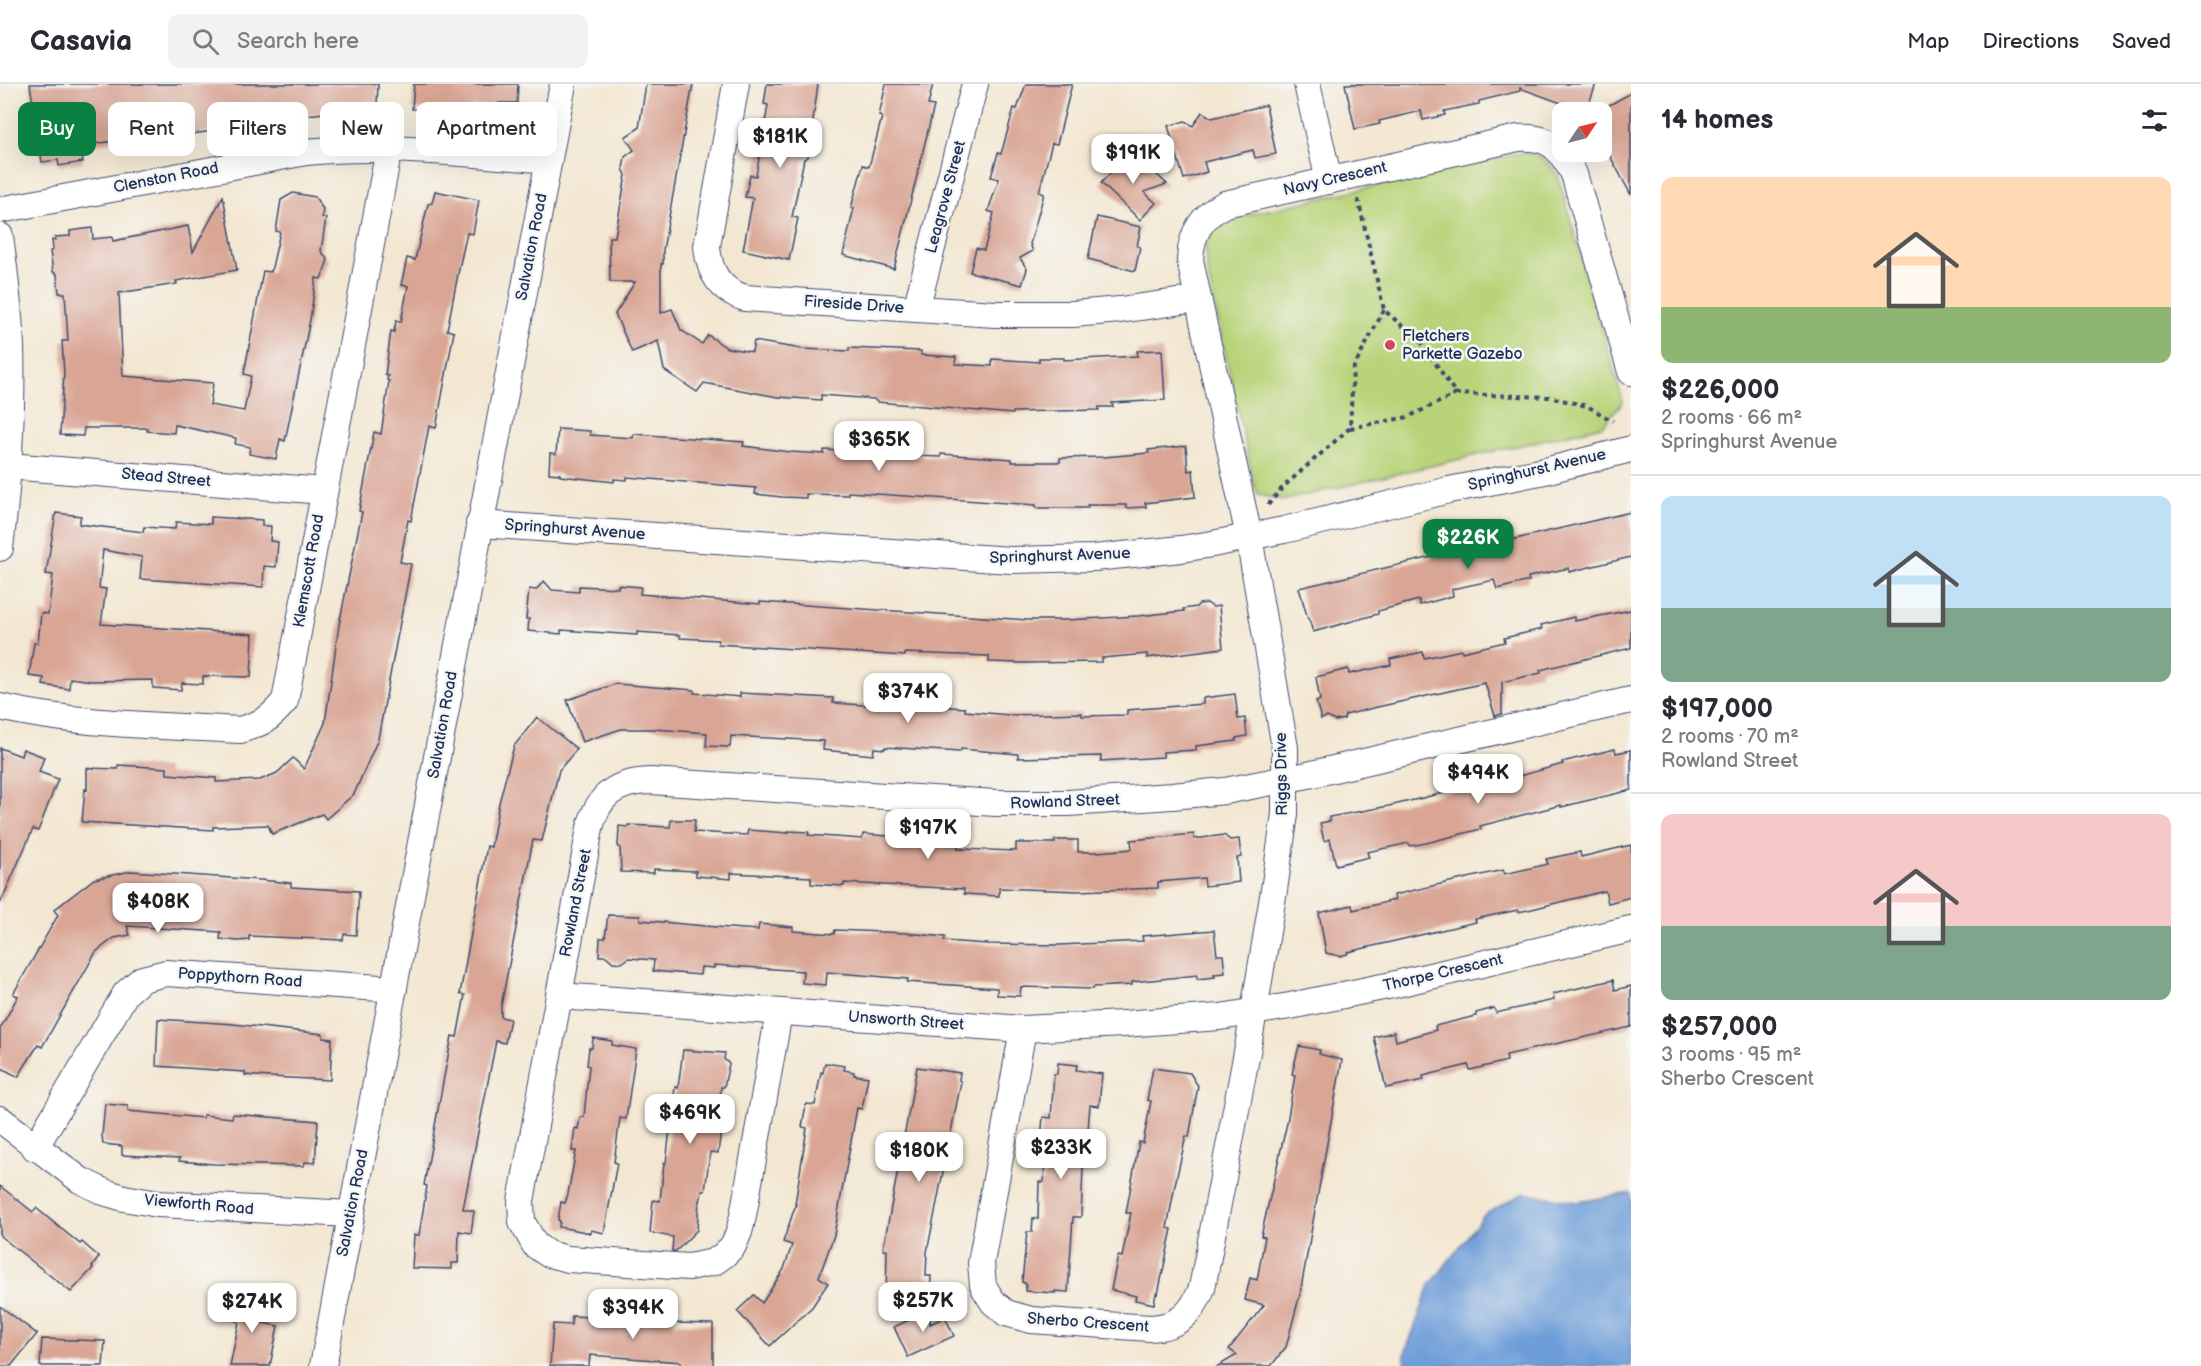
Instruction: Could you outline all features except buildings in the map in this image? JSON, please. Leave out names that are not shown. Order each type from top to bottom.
[{"type":"street","name":"Salvation Road","points":[[323,1366],[563,84]]},
{"type":"street","name":"Fireside Drive","points":[[736,84],[707,246],[708,260],[718,282],[726,290],[745,298],[995,314],[1073,314],[1198,300]]},
{"type":"street","name":"Leagrove Street","points":[[916,309],[975,84]]},
{"type":"street","points":[[1307,84],[1329,181]]},
{"type":"street","name":"Navy Crescent","points":[[1250,537],[1190,260],[1191,243],[1198,227],[1209,214],[1225,204],[1518,138],[1533,137],[1548,141],[1563,155],[1574,174],[1631,372]]},
{"type":"street","name":"Clenston Road","points":[[0,210],[320,151]]},
{"type":"street","name":"Clenston Road","points":[[404,151],[549,160]]},
{"type":"street","name":"Klemscott Road","points":[[0,707],[76,720],[240,730],[271,718],[285,701],[388,156]]},
{"type":"street","points":[[0,236],[11,346],[8,466],[0,548]]},
{"type":"street","name":"Springhurst Avenue","points":[[479,524],[1011,560],[1094,558],[1181,549],[1250,537],[1449,490],[1545,471],[1631,448]]},
{"type":"street","name":"Stead Street","points":[[8,466],[324,491]]},
{"type":"street","name":"Riggs Drive","points":[[1250,537],[1285,748],[1285,814],[1254,1012]]},
{"type":"street","points":[[1285,780],[1631,700]]},
{"type":"street","name":"Rowland Street","points":[[779,1012],[740,1232],[733,1246],[714,1262],[689,1267],[568,1259],[548,1254],[535,1245],[525,1231],[520,1211],[592,818],[603,798],[615,789],[628,783],[650,782],[996,803],[1068,803],[1225,791],[1285,780]]},
{"type":"street","name":"Thorpe Crescent","points":[[1254,1012],[1392,985],[1631,929]]},
{"type":"street","name":"Poppythorn Road","points":[[35,1148],[126,993],[142,979],[166,973],[394,989]]},
{"type":"street","name":"Unsworth Street","points":[[559,996],[1023,1029],[1220,1017],[1254,1012]]},
{"type":"street","name":"Sherbo Crescent","points":[[1023,1029],[981,1263],[983,1286],[993,1302],[1006,1313],[1017,1317],[1031,1320],[1161,1327],[1175,1323],[1187,1315],[1196,1305],[1202,1288],[1254,1012]]},
{"type":"street","name":"Viewforth Road","points":[[0,1119],[35,1148],[80,1180],[104,1192],[124,1198],[158,1204],[351,1214]]},
{"type":"path","points":[[1357,192],[1384,310],[1422,343],[1456,394]]},
{"type":"path","points":[[1350,428],[1353,369],[1384,310]]},
{"type":"path","points":[[1268,505],[1282,487],[1350,428],[1408,417],[1456,394],[1550,397],[1587,406],[1613,421]]},
{"type":"green space","points":[[1520,153],[1542,158],[1558,176],[1623,402],[1602,426],[1285,500],[1258,495],[1207,270],[1205,253],[1210,234],[1229,219]]},
{"type":"water","points":[[1524,1193],[1578,1202],[1631,1193],[1631,1366],[1404,1366],[1405,1353],[1430,1285],[1484,1215]]},
{"type":"place","name":"Fletchers Parkette Gazebo","points":[[1390,345]]}]
